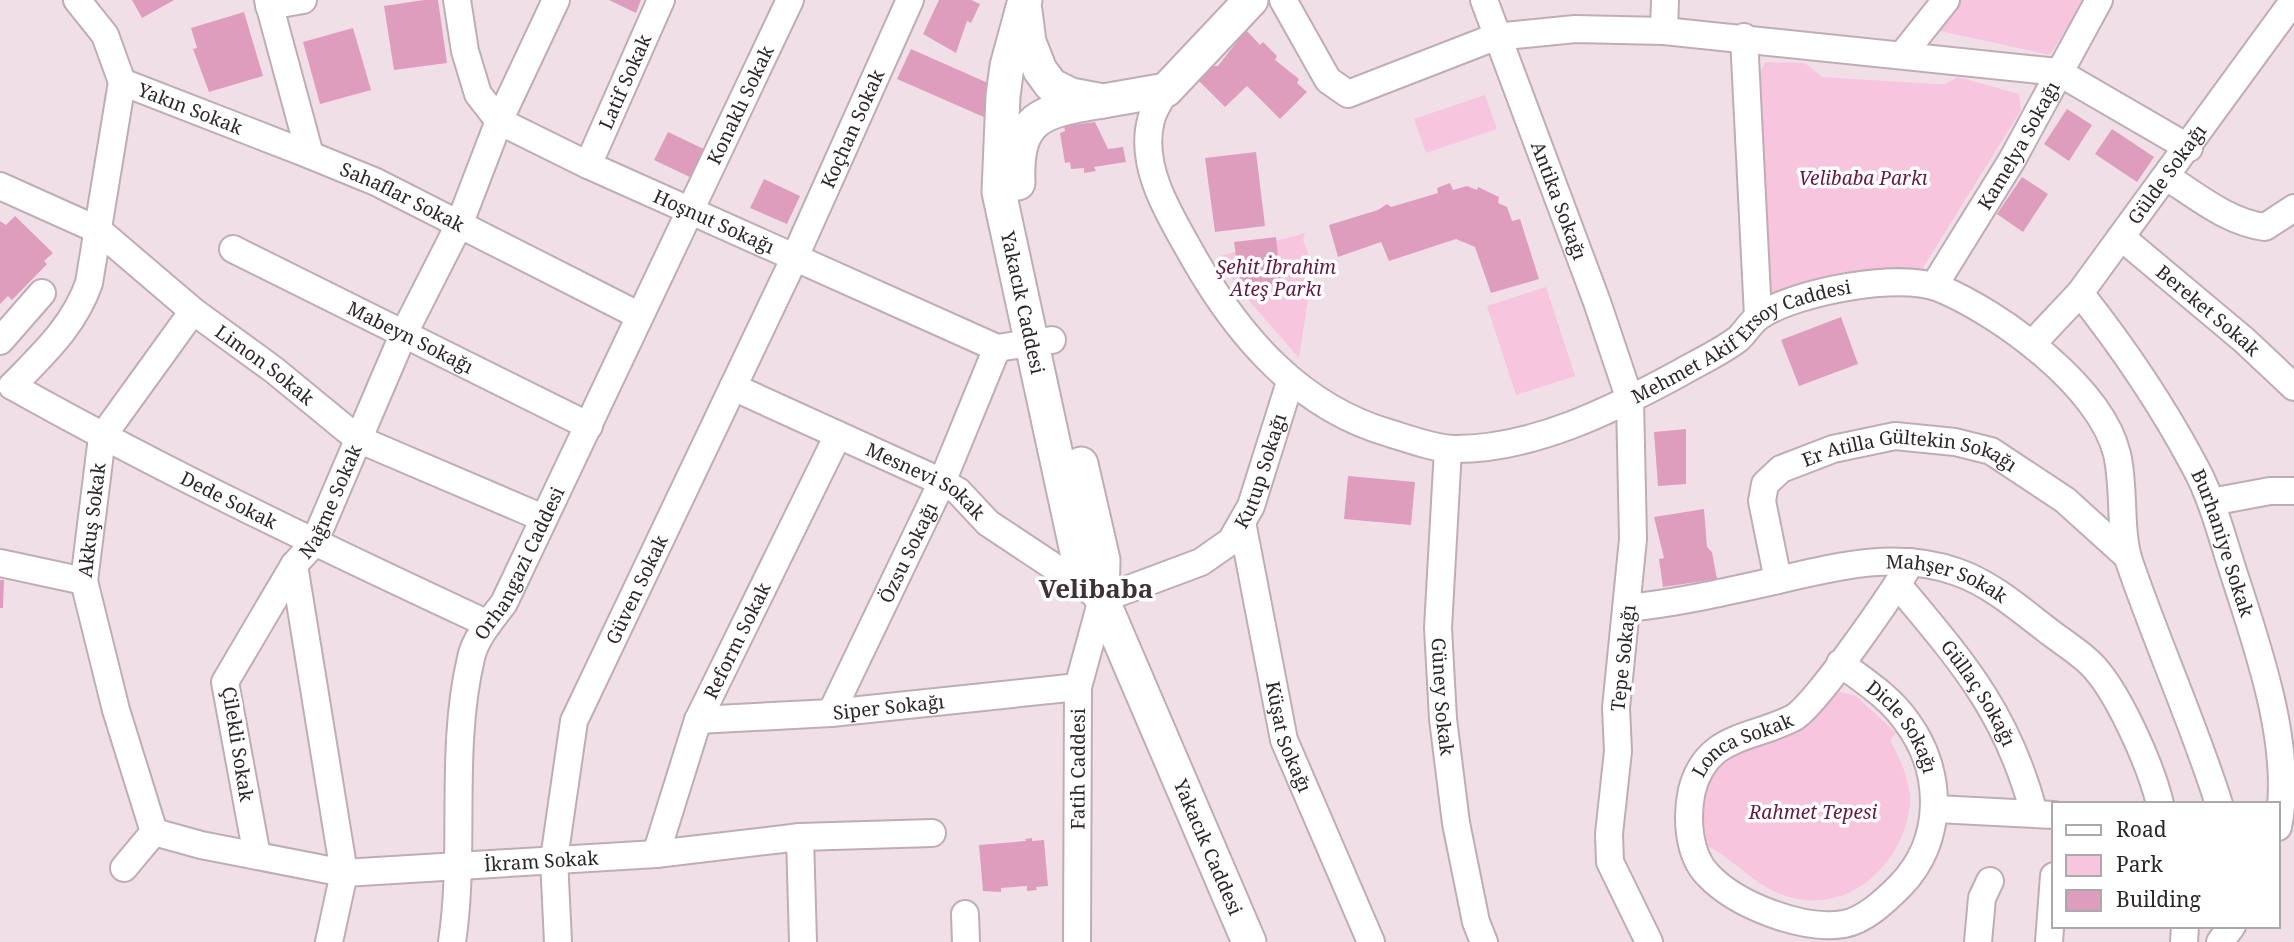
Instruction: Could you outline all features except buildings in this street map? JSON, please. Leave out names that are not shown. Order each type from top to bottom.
[{"type":"main road","points":[[1166,90],[1251,0]]},
{"type":"main road","points":[[1025,1],[1029,42],[1040,70],[1051,85],[1071,95],[1103,101]]},
{"type":"main road","name":"Yakacık Caddesi","points":[[1025,1],[1007,66],[998,155],[1002,207],[1041,342]]},
{"type":"main road","name":"Yakacık Caddesi","points":[[1166,90],[1045,112],[1035,118],[1026,130],[1020,147],[1021,210],[1080,566],[1102,599],[1249,942]]},
{"type":"street","name":"Yakın Sokak","points":[[77,0],[105,35],[122,82],[310,155]]},
{"type":"street","points":[[303,0],[269,3],[310,155]]},
{"type":"street","name":"Hoşnut Sokağı","points":[[457,0],[465,51],[478,94],[499,121],[588,165],[794,259],[997,348]]},
{"type":"street","name":"Nağme Sokak","points":[[330,942],[338,916],[344,873],[304,612],[294,565],[314,543],[403,335],[459,225],[499,121],[556,0]]},
{"type":"street","name":"Latif Sokak","points":[[588,165],[661,0]]},
{"type":"street","name":"Konaklı Sokak","points":[[688,210],[790,0]]},
{"type":"street","name":"Koçhan Sokak","points":[[794,259],[910,0]]},
{"type":"street","points":[[1283,0],[1328,80],[1340,91],[1348,94],[1495,37],[1574,29],[1664,31],[1744,37],[2058,72],[2189,148]]},
{"type":"street","name":"Antika Sokağı","points":[[1484,0],[1495,37],[1597,302],[1630,400]]},
{"type":"street","points":[[1664,31],[1665,0]]},
{"type":"street","points":[[1903,54],[1946,0]]},
{"type":"street","name":"Kamelya Sokağı","points":[[1934,286],[2012,160],[2099,0]]},
{"type":"street","name":"Gülde Sokağı","points":[[2032,344],[2080,293],[2189,148],[2251,54],[2294,0]]},
{"type":"street","points":[[1744,37],[1758,316]]},
{"type":"street","points":[[6,388],[54,343],[76,314],[89,283],[122,82]]},
{"type":"street","name":"Mehmet Akif Ersoy Caddesi","points":[[1166,90],[1150,120],[1150,160],[1158,188],[1201,270],[1250,341],[1290,382],[1321,404],[1366,426],[1448,449],[1490,447],[1526,438],[1630,400],[1739,338],[1758,316],[1786,304],[1851,287],[1888,283],[1934,286],[1984,312],[2032,344],[2086,397],[2111,433],[2121,477],[2127,556],[2218,802]]},
{"type":"street","name":"Sahaflar Sokak","points":[[310,155],[376,182],[638,316]]},
{"type":"street","points":[[2167,177],[2241,222],[2265,227],[2292,216]]},
{"type":"street","name":"Limon Sokak","points":[[0,186],[98,230],[193,310],[274,370],[358,439],[543,518]]},
{"type":"street","name":"Orhangazi Caddesi","points":[[452,942],[458,902],[459,780],[471,656],[488,624],[504,603],[688,210]]},
{"type":"street","name":"Bereket Sokak","points":[[2121,237],[2244,340],[2294,387]]},
{"type":"street","name":"Mabeyn Sokağı","points":[[233,249],[589,426]]},
{"type":"street","name":"Güven Sokak","points":[[558,942],[554,859],[573,721],[794,259]]},
{"type":"street","points":[[0,341],[42,293]]},
{"type":"street","name":"Burhaniye Sokak","points":[[2080,293],[2152,395],[2195,466],[2211,502],[2261,655],[2277,727],[2283,822]]},
{"type":"street","name":"Akkuş Sokak","points":[[154,832],[116,710],[83,582],[102,437],[193,310]]},
{"type":"street","points":[[997,348],[1041,342]]},
{"type":"street","name":"Özsu Sokağı","points":[[831,713],[942,482],[997,348]]},
{"type":"street","name":"Kutup Sokağı","points":[[1102,599],[1201,562],[1231,541],[1242,522],[1267,460],[1274,426],[1290,382]]},
{"type":"street","name":"Mesnevi Sokak","points":[[733,387],[958,491],[988,523],[1102,599]]},
{"type":"street","name":"Dede Sokak","points":[[6,388],[314,543],[488,624]]},
{"type":"street","name":"Tepe Sokağı","points":[[1630,400],[1633,496],[1628,608],[1616,708],[1618,751],[1609,834],[1610,862],[1631,911],[1649,942]]},
{"type":"street","name":"Reform Sokak","points":[[656,854],[698,720],[838,435]]},
{"type":"street","name":"Er Atilla Gültekin Sokağı","points":[[1778,580],[1762,502],[1765,484],[1781,469],[1833,449],[1895,436],[1955,442],[1991,451],[2065,500],[2127,556]]},
{"type":"street","name":"Güney Sokak","points":[[1448,449],[1438,628],[1443,719],[1456,822],[1476,922],[1484,942]]},
{"type":"street","points":[[2211,502],[2270,491],[2294,491]]},
{"type":"street","name":"Küşat Sokağı","points":[[1242,522],[1284,740],[1371,942]]},
{"type":"street","name":"Mahşer Sokak","points":[[1628,608],[1670,604],[1852,564],[1885,560],[1934,564],[1984,584],[2091,663],[2114,696],[2133,734],[2155,782],[2160,802]]},
{"type":"street","name":"Lonca Sokak","points":[[1911,562],[1898,585],[1840,663],[1796,716],[1717,747],[1702,765],[1692,790],[1688,818],[1693,849],[1707,875],[1738,897],[1772,914],[1847,933],[1908,878],[1921,861],[1936,809]]},
{"type":"street","points":[[0,563],[83,582]]},
{"type":"street","name":"Çilekli Sokak","points":[[257,856],[225,682],[294,565]]},
{"type":"street","name":"Güllaç Sokağı","points":[[1898,585],[1957,655],[1993,707],[2044,814]]},
{"type":"street","name":"Fatih Caddesi","points":[[1077,942],[1078,687],[1102,599]]},
{"type":"street","name":"Dicle Sokağı","points":[[1840,663],[1887,699],[1908,722],[1924,751],[1936,809]]},
{"type":"street","name":"Siper Sokağı","points":[[698,720],[831,713],[1078,687]]},
{"type":"street","points":[[1936,809],[2044,814]]},
{"type":"street","points":[[124,868],[154,832]]},
{"type":"street","name":"İkram Sokak","points":[[154,832],[344,873],[656,854],[800,837],[932,833]]},
{"type":"street","points":[[800,837],[803,942]]},
{"type":"street","points":[[1978,942],[1982,898],[1990,881]]},
{"type":"street","points":[[2049,942],[2052,902]]},
{"type":"street","points":[[965,914],[966,942]]},
{"type":"green space","points":[[1961,0],[2084,0],[2050,55],[1940,31],[1940,26]]},
{"type":"green space","name":"Velibaba Parkı","points":[[1765,62],[1805,63],[1822,77],[1945,84],[1958,77],[2019,94],[2021,110],[1921,271],[1769,296],[1760,74]]},
{"type":"green space","points":[[1485,95],[1497,129],[1426,153],[1414,119]]},
{"type":"green space","name":"Şehit İbrahim Ateş Parkı","points":[[1305,233],[1303,240],[1313,267],[1299,358],[1237,287],[1220,256]]},
{"type":"green space","points":[[1546,287],[1575,376],[1516,395],[1487,306]]},
{"type":"green space","name":"Rahmet Tepesi","points":[[1841,692],[1856,696],[1896,733],[1890,740],[1908,785],[1910,801],[1907,822],[1889,860],[1858,888],[1840,896],[1820,900],[1799,899],[1772,890],[1707,846],[1702,808],[1713,767],[1822,696]]},
{"type":"district","name":"Velibaba","points":[[1096,589]]}]
